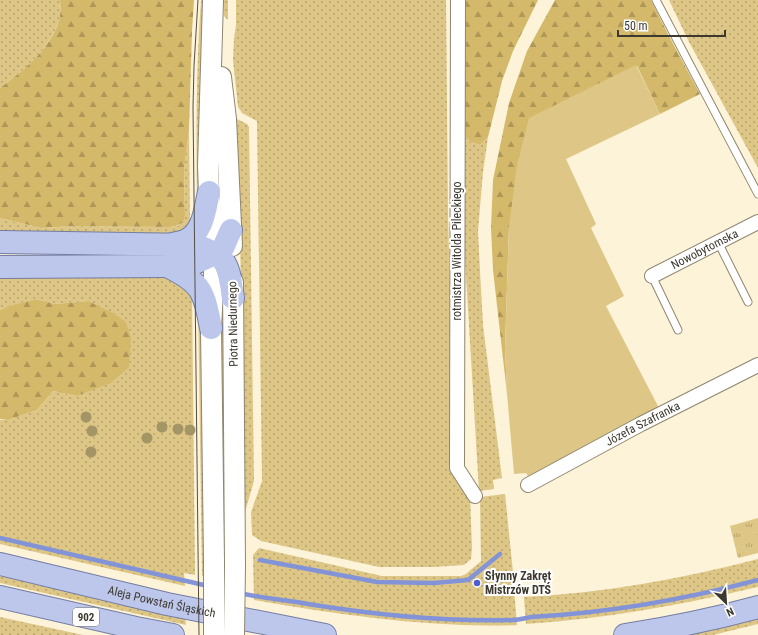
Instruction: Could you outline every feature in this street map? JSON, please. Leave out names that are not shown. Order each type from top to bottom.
[{"type":"main road","name":"Piotra Niedurnego","points":[[213,7],[208,192],[215,254],[211,328],[214,635]]},
{"type":"main road","name":"Piotra Niedurnego","points":[[213,7],[226,119],[231,230],[236,565],[234,635]]},
{"type":"main road","points":[[168,245],[185,241],[195,234],[204,218],[208,192]]},
{"type":"main road","points":[[0,267],[167,266],[195,263],[215,254],[223,248],[231,230]]},
{"type":"main road","points":[[0,242],[195,245],[221,258],[227,269],[233,298]]},
{"type":"main road","points":[[167,266],[190,279],[200,289],[206,303],[211,328]]},
{"type":"main road","name":"Aleja Powstań Śląskich","points":[[0,564],[167,604],[324,635]]},
{"type":"main road","name":"902","points":[[0,597],[173,635]]},
{"type":"main road","points":[[625,635],[655,631],[758,607]]},
{"type":"street","name":"rotmistrza Witolda Pileckiego","points":[[458,0],[456,468],[475,496]]},
{"type":"street","name":"Nowobytomska","points":[[652,276],[758,222]]},
{"type":"street","name":"Józefa Szafranka","points":[[528,485],[634,428],[758,365]]},
{"type":"lane","points":[[656,0],[758,194]]},
{"type":"lane","points":[[718,242],[748,302]]},
{"type":"lane","points":[[652,276],[678,330]]},
{"type":"green space","points":[[0,0],[60,0],[60,13],[57,26],[51,39],[32,61],[0,88]]},
{"type":"green space","points":[[60,0],[194,0],[189,130],[184,170],[185,216],[182,222],[178,225],[173,227],[72,226],[41,228],[0,218],[0,88],[32,62],[51,39],[57,27],[60,14]]},
{"type":"green space","points":[[201,0],[206,0],[201,177],[197,203],[196,152],[198,51]]},
{"type":"green space","points":[[223,0],[228,0],[228,20],[224,16]]},
{"type":"green space","points":[[236,0],[446,0],[453,468],[470,496],[472,548],[471,559],[464,565],[434,567],[379,567],[261,541],[252,535],[251,512],[262,481],[257,121],[242,113],[238,107],[233,60],[236,25]]},
{"type":"green space","points":[[465,0],[538,0],[513,51],[502,81],[488,137],[480,145],[471,142],[465,136]]},
{"type":"green space","points":[[555,0],[651,0],[700,94],[660,114],[637,66],[509,226],[505,348],[507,394],[493,270],[491,228],[493,180],[509,103],[527,51]]},
{"type":"green space","points":[[669,0],[758,0],[758,168],[689,42]]},
{"type":"green space","points":[[636,65],[660,114],[566,159],[596,224],[591,228],[624,296],[606,306],[659,408],[528,476],[526,473],[514,474],[507,394],[505,348],[509,226],[517,165],[529,118]]},
{"type":"green space","points":[[231,116],[247,124],[249,127],[254,481],[245,512],[240,234]]},
{"type":"green space","points":[[189,130],[190,222],[182,235],[0,236],[0,218],[41,228],[72,226],[178,226],[185,216],[184,170]]},
{"type":"green space","points":[[465,136],[471,142],[480,145],[488,137],[483,172],[478,231],[483,325],[502,478],[493,480],[494,489],[479,491],[461,193]]},
{"type":"green space","points":[[219,265],[224,273],[230,582],[222,580]]},
{"type":"green space","points":[[0,272],[167,274],[192,289],[195,575],[184,573],[185,586],[0,544],[0,420],[8,420],[37,410],[53,391],[76,396],[88,301],[55,304],[36,299],[11,305],[0,310]]},
{"type":"green space","points":[[198,296],[201,305],[206,576],[202,576]]},
{"type":"green space","points":[[36,299],[55,304],[88,301],[113,313],[126,322],[131,338],[129,367],[111,383],[76,396],[53,391],[37,410],[8,420],[0,419],[0,310],[11,305]]},
{"type":"green space","points":[[505,494],[517,625],[451,624],[385,619],[319,611],[254,600],[253,555],[259,548],[382,576],[461,576],[466,574],[481,561],[480,497]]},
{"type":"green space","points":[[758,518],[758,553],[738,558],[730,526]]},
{"type":"green space","points":[[758,559],[758,587],[638,611],[582,619],[526,624],[524,597],[583,592],[642,584],[700,573]]},
{"type":"green space","points":[[0,576],[185,617],[186,625],[0,583]]},
{"type":"green space","points":[[758,616],[758,624],[713,635],[676,635]]},
{"type":"green space","points":[[0,617],[83,635],[0,635]]},
{"type":"waterway","points":[[0,538],[208,586]]},
{"type":"waterway","points":[[260,560],[377,582],[434,583],[468,580],[500,554]]},
{"type":"waterway","points":[[239,593],[334,608],[410,617],[462,620],[513,620],[617,609],[702,594],[758,580]]},
{"type":"tram line","points":[[198,0],[193,107],[199,635]]},
{"type":"place","name":"Słynny Zakręt Mistrzów DTŚ","points":[[477,583]]}]
